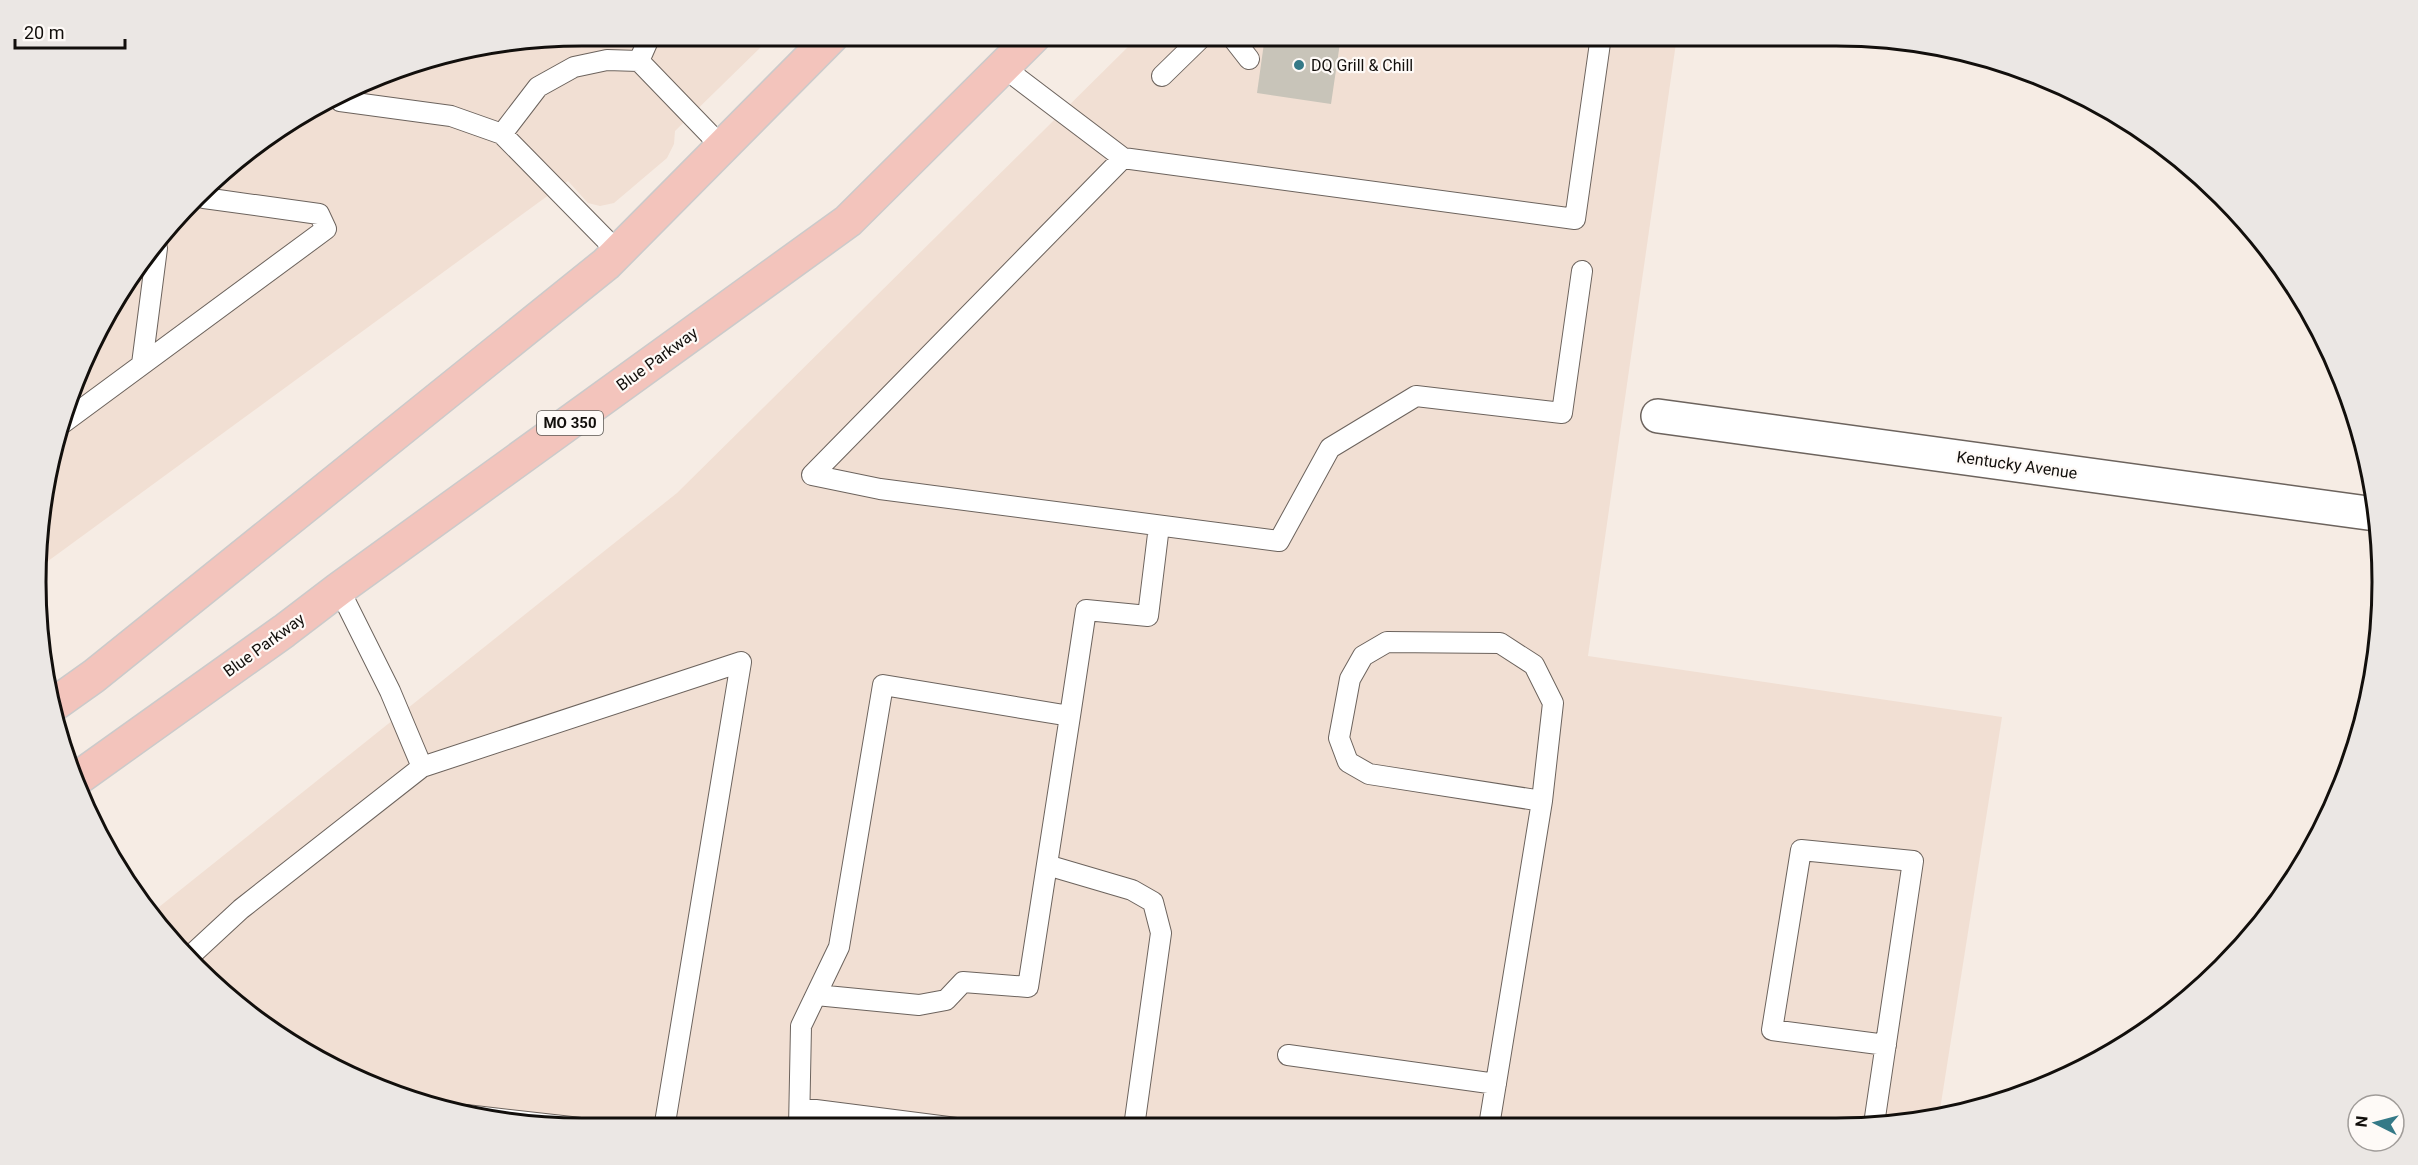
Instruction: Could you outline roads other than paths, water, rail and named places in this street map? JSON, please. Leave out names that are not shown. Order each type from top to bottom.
[{"type":"highway","name":"Blue Parkway","points":[[82,774],[284,631],[848,221],[1024,46]]},
{"type":"highway","points":[[60,700],[94,676],[606,264],[722,147],[808,48]]},
{"type":"street","name":"Kentucky Avenue","points":[[1658,416],[2367,513]]},
{"type":"lane","points":[[639,61],[646,46]]},
{"type":"lane","points":[[1162,76],[1193,46]]},
{"type":"lane","points":[[1239,46],[1249,59],[1250,46]]},
{"type":"lane","points":[[1003,67],[1123,158],[1575,219],[1600,46]]},
{"type":"lane","points":[[502,134],[538,87],[574,67],[607,60],[639,61],[722,147]]},
{"type":"lane","points":[[346,102],[451,116],[502,134],[618,252]]},
{"type":"lane","points":[[1123,158],[812,475],[880,489],[1279,541],[1330,448],[1416,396],[1562,413],[1582,271]]},
{"type":"lane","points":[[73,415],[326,229],[319,214],[208,199]]},
{"type":"lane","points":[[142,364],[157,256]]},
{"type":"lane","points":[[816,995],[919,1005],[946,1000],[963,982],[1028,987],[1086,610],[1148,616],[1159,526]]},
{"type":"lane","points":[[339,589],[390,691],[422,767]]},
{"type":"lane","points":[[1491,1118],[1542,801],[1553,703],[1534,665],[1500,643],[1387,642],[1363,656],[1350,679],[1339,738],[1348,762],[1369,774],[1542,801]]},
{"type":"lane","points":[[194,952],[241,909],[422,767],[741,662],[666,1118]]},
{"type":"lane","points":[[800,1118],[801,1026],[839,947],[883,685],[1070,716]]},
{"type":"lane","points":[[1875,1117],[1886,1045],[1913,861],[1801,850],[1772,1030],[1886,1045]]},
{"type":"lane","points":[[1047,866],[1132,890],[1153,902],[1161,933],[1135,1118]]},
{"type":"lane","points":[[1288,1054],[1496,1083]]},
{"type":"lane","points":[[800,1108],[878,1118]]},
{"type":"place","name":"DQ Grill & Chill","points":[[1299,65]]}]
